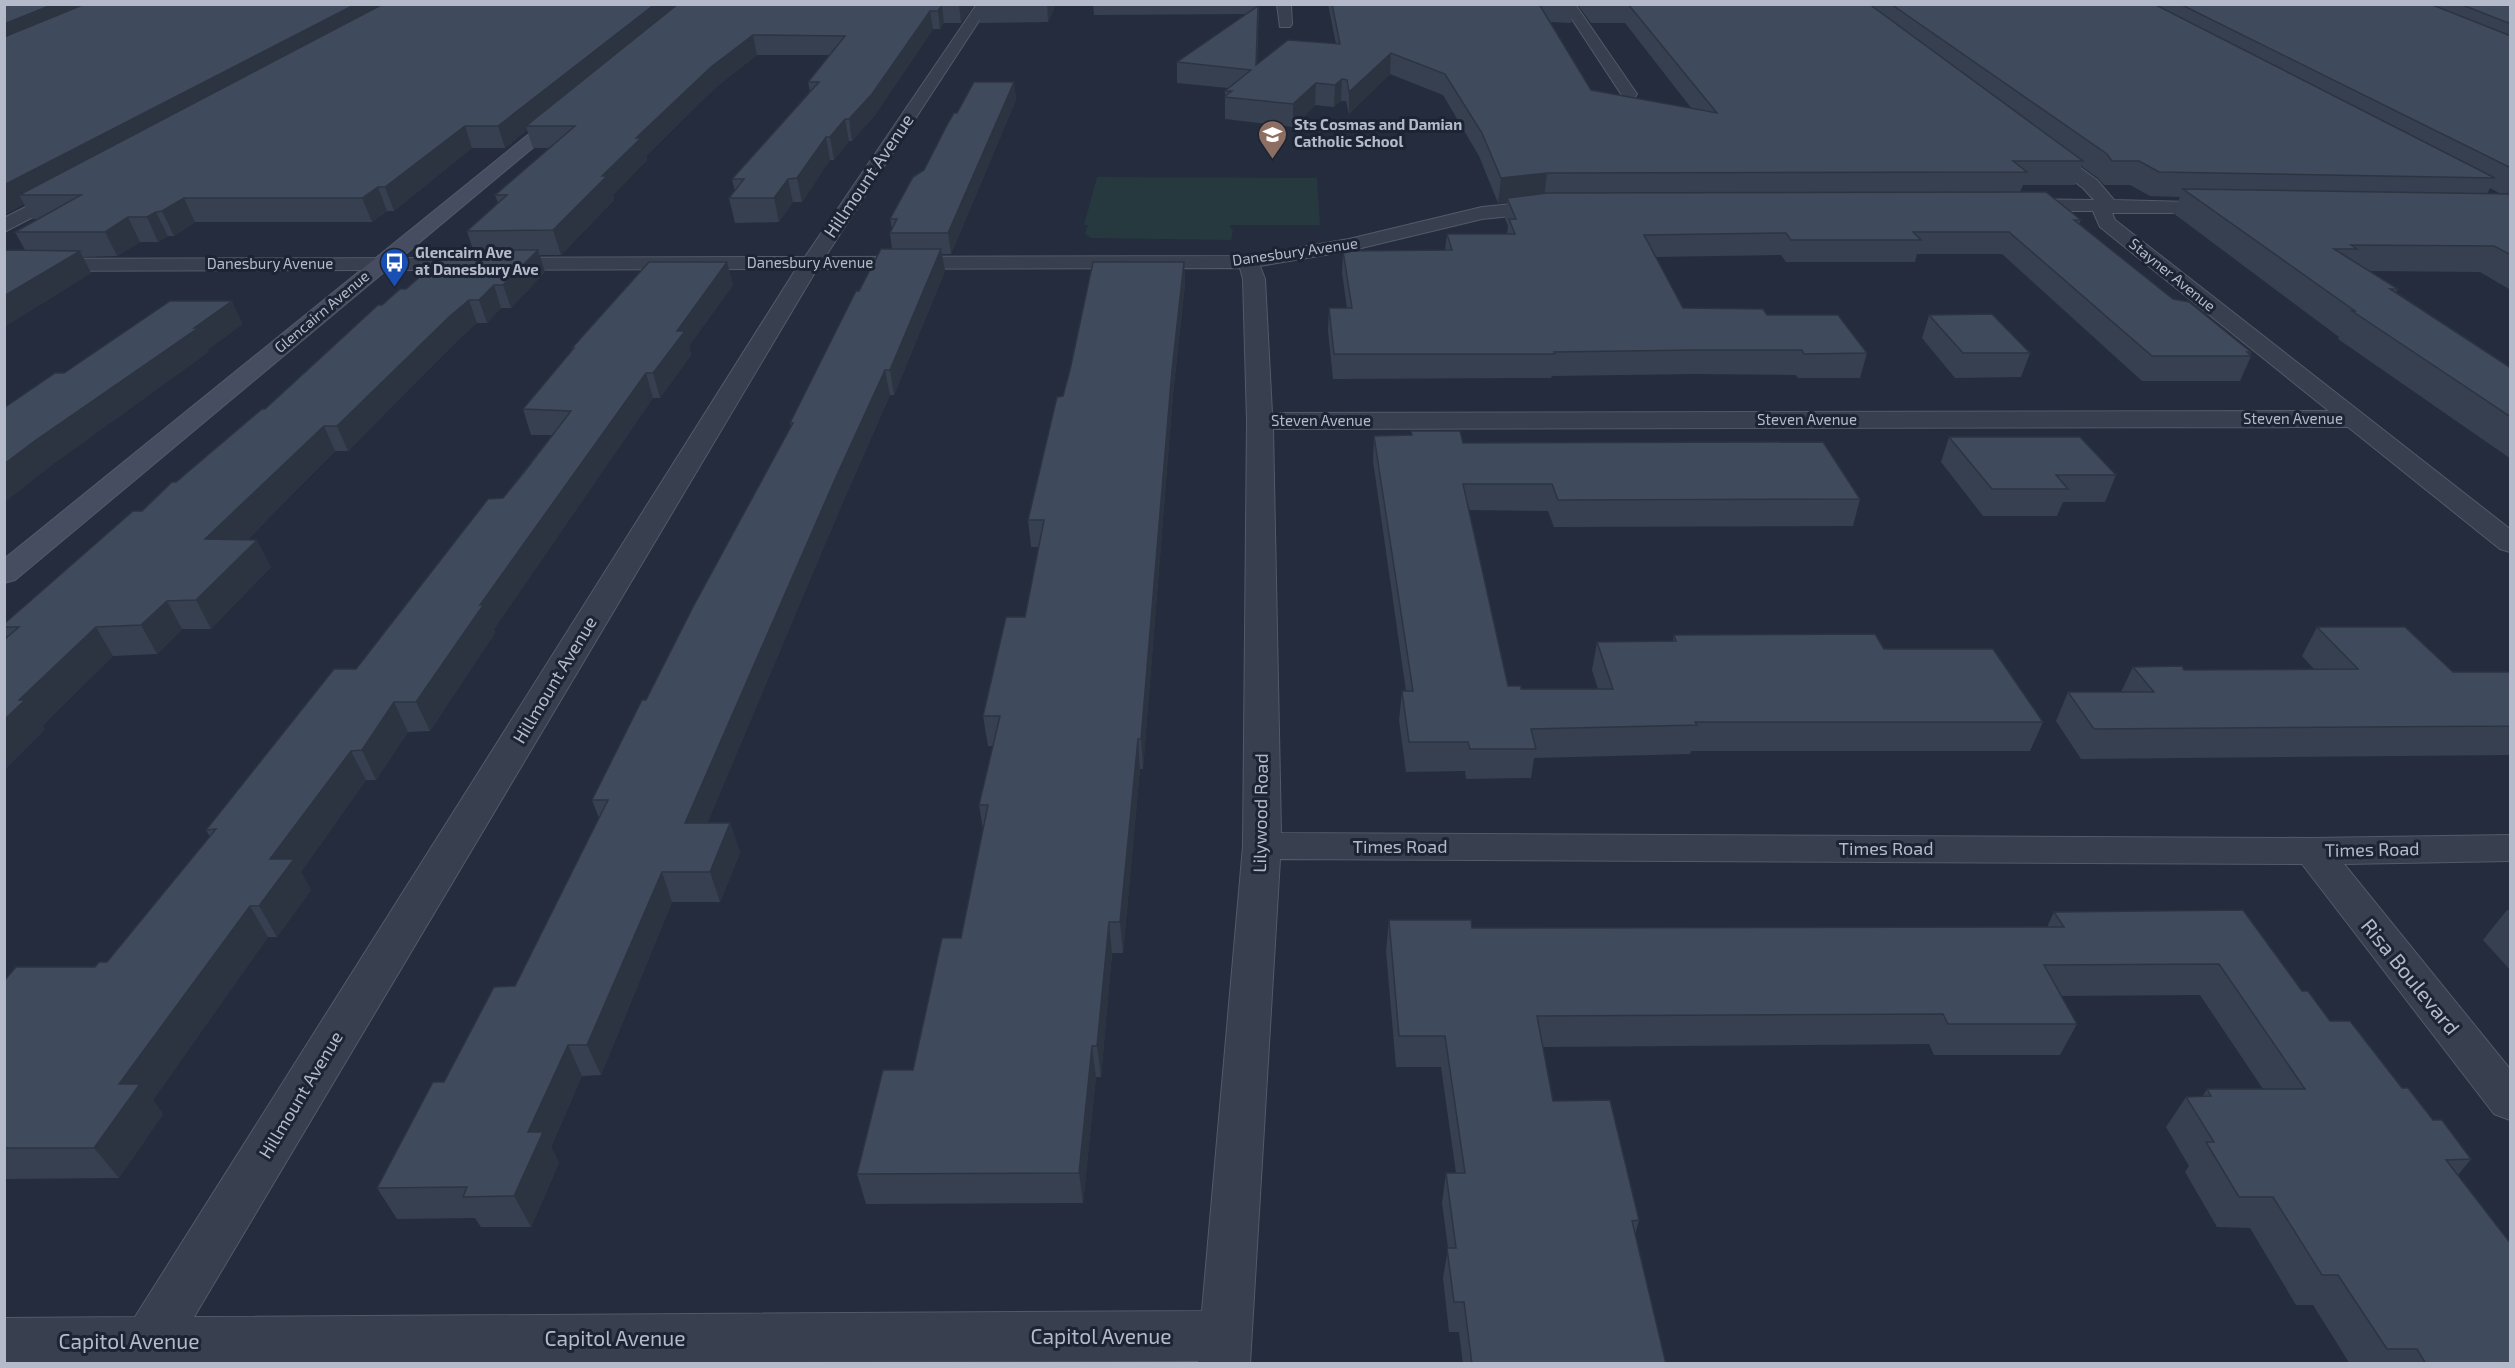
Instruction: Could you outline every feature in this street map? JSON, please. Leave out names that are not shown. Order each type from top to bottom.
[{"type":"street","name":"Hillmount Avenue","points":[[142,1353],[810,264],[984,4]]},
{"type":"street","points":[[1284,4],[1285,24]]},
{"type":"street","points":[[1568,4],[1629,94]]},
{"type":"street","name":"Glencairn Avenue","points":[[4,574],[578,102]]},
{"type":"street","name":"Stayner Avenue","points":[[2033,142],[2090,184],[2107,204],[2102,213],[2107,223],[2511,543]]},
{"type":"street","points":[[4,226],[88,181]]},
{"type":"street","points":[[2000,205],[2107,204],[2237,207]]},
{"type":"street","name":"Danesbury Avenue","points":[[4,265],[1248,262],[1349,245],[1482,213],[1574,205]]},
{"type":"street","name":"Lilywood Road","points":[[1225,1350],[1262,846],[1260,422],[1254,279],[1248,262]]},
{"type":"street","name":"Steven Avenue","points":[[1260,422],[2353,419]]},
{"type":"street","name":"Times Road","points":[[1262,846],[2312,851],[2511,848]]},
{"type":"street","name":"Risa Boulevard","points":[[2312,851],[2511,1101]]},
{"type":"street","name":"Capitol Avenue","points":[[4,1343],[142,1353],[288,1340],[1225,1350]]},
{"type":"shaded area","points":[[1097,177],[1317,178],[1320,225],[1229,225],[1233,231],[1231,240],[1091,238],[1085,234],[1088,225],[1084,225]]},
{"type":"building","points":[[4,4],[54,4],[4,24]]},
{"type":"building","points":[[85,4],[356,4],[4,185],[4,37]]},
{"type":"building","points":[[383,4],[655,4],[498,126],[465,126],[385,187],[378,187],[362,198],[184,198],[147,217],[128,217],[105,232],[15,232],[81,195],[19,195]]},
{"type":"building","points":[[678,4],[959,4],[942,5],[938,11],[930,11],[872,94],[849,119],[845,119],[830,137],[826,137],[797,178],[788,179],[774,198],[729,198],[744,179],[732,179],[819,82],[808,82],[845,36],[753,35],[711,67],[636,138],[641,138],[602,176],[607,176],[553,230],[467,231],[507,195],[495,195],[575,126],[526,126]]},
{"type":"building","points":[[1332,4],[1539,4],[1591,90],[1717,113],[1628,4],[1869,4],[2083,161],[2013,161],[2027,172],[1547,173],[1501,178],[1482,133],[1445,74],[1391,53],[1349,92],[1347,80],[1342,79],[1335,85],[1316,83],[1293,104],[1224,97],[1232,91],[1225,91],[1251,70],[1177,62],[1258,6],[1256,65],[1288,40],[1340,44]]},
{"type":"building","points":[[1891,4],[2154,4],[2495,178],[2159,172],[2139,161],[2112,161],[2107,154]]},
{"type":"building","points":[[2180,4],[2430,4],[2511,36],[2511,168]]},
{"type":"building","points":[[2460,4],[2511,4],[2511,24]]},
{"type":"building","points":[[974,82],[1014,82],[948,233],[890,233],[897,219],[890,219],[913,177],[924,170],[946,127],[954,113],[957,113]]},
{"type":"building","points":[[2183,189],[2511,194],[2511,255],[2494,246],[2351,245],[2357,249],[2334,249],[2398,289],[2390,289],[2511,368],[2511,417],[2352,311],[2355,311]]},
{"type":"building","points":[[2046,192],[2081,220],[2074,220],[2173,299],[2189,302],[2251,352],[2247,352],[2251,356],[2152,356],[2009,232],[1913,232],[1921,240],[1791,240],[1786,233],[1644,235],[1683,308],[1763,309],[1767,315],[1838,315],[1867,353],[1804,354],[1802,350],[1698,350],[1554,352],[1555,354],[1334,354],[1329,308],[1352,308],[1343,251],[1452,250],[1447,234],[1515,234],[1509,219],[1516,219],[1507,198],[1547,193]]},
{"type":"building","points":[[881,249],[941,249],[890,370],[885,370],[836,477],[685,823],[730,823],[710,872],[662,872],[587,1045],[568,1045],[528,1132],[543,1132],[514,1196],[463,1197],[467,1187],[377,1188],[433,1082],[444,1082],[494,987],[515,986],[608,800],[592,800],[642,700],[646,700],[693,607],[793,423],[790,423],[856,291],[859,291]]},
{"type":"building","points":[[4,250],[80,251],[4,296]]},
{"type":"building","points":[[450,250],[538,250],[503,285],[494,285],[479,300],[469,300],[450,316],[337,426],[324,426],[205,539],[257,540],[196,600],[167,601],[141,625],[96,627],[19,700],[25,700],[4,720],[4,640],[19,627],[4,627],[4,624],[133,511],[142,511],[172,482],[176,482],[262,409],[265,409],[378,305],[382,305],[400,289],[406,289]]},
{"type":"building","points":[[649,262],[727,262],[677,331],[685,331],[653,373],[646,373],[480,605],[484,604],[416,702],[394,702],[362,750],[351,751],[270,859],[294,859],[259,906],[250,906],[119,1084],[140,1084],[94,1148],[4,1148],[4,981],[16,967],[95,967],[99,962],[107,962],[216,829],[206,830],[334,669],[356,669],[488,499],[503,498],[525,471],[571,411],[523,409],[574,348],[572,348]]},
{"type":"building","points":[[1093,262],[1184,262],[1172,370],[1141,739],[1138,739],[1120,922],[1109,922],[1097,1046],[1092,1046],[1079,1173],[857,1174],[883,1070],[913,1070],[942,938],[961,938],[988,805],[979,805],[1000,716],[983,716],[1006,617],[1025,617],[1044,520],[1028,520],[1057,397],[1063,396],[1070,370]]},
{"type":"building","points":[[170,301],[232,301],[194,328],[198,328],[4,464],[4,408],[55,373],[64,373]]},
{"type":"building","points":[[1992,314],[2030,353],[1963,353],[1929,315]]},
{"type":"building","points":[[1411,431],[1460,431],[1463,443],[1823,442],[1860,499],[1558,500],[1552,484],[1463,484],[1508,686],[1521,686],[1521,689],[1613,689],[1597,642],[1676,641],[1674,635],[1875,634],[1884,649],[1993,649],[2043,722],[1695,722],[1697,725],[1531,729],[1536,749],[1470,749],[1468,742],[1409,742],[1402,691],[1413,691],[1374,436],[1412,435]]},
{"type":"building","points":[[1949,437],[2080,437],[2116,475],[2056,475],[2068,489],[1992,489]]},
{"type":"building","points":[[2317,627],[2405,627],[2453,672],[2511,672],[2511,726],[2094,729],[2068,692],[2154,692],[2133,667],[2182,666],[2184,670],[2358,669]]},
{"type":"building","points":[[2243,910],[2302,991],[2308,991],[2330,1021],[2350,1021],[2402,1088],[2408,1088],[2433,1120],[2442,1120],[2471,1159],[2446,1160],[2511,1244],[2511,1364],[2426,1364],[2417,1349],[2387,1349],[2338,1275],[2322,1275],[2273,1197],[2239,1197],[2206,1142],[2214,1142],[2186,1097],[2211,1096],[2207,1089],[2305,1089],[2219,964],[2044,965],[2077,1024],[1948,1024],[1943,1014],[1537,1016],[1553,1101],[1610,1100],[1639,1220],[1632,1221],[1666,1364],[1472,1364],[1464,1302],[1454,1302],[1447,1248],[1456,1248],[1446,1173],[1465,1173],[1445,1036],[1399,1036],[1389,920],[1471,920],[1472,928],[2064,927],[2054,912]]},
{"type":"place","name":"Sts Cosmas and Damian Catholic School","points":[[1273,160]]},
{"type":"place","name":"Glencairn Ave at Danesbury Ave","points":[[394,288]]}]
